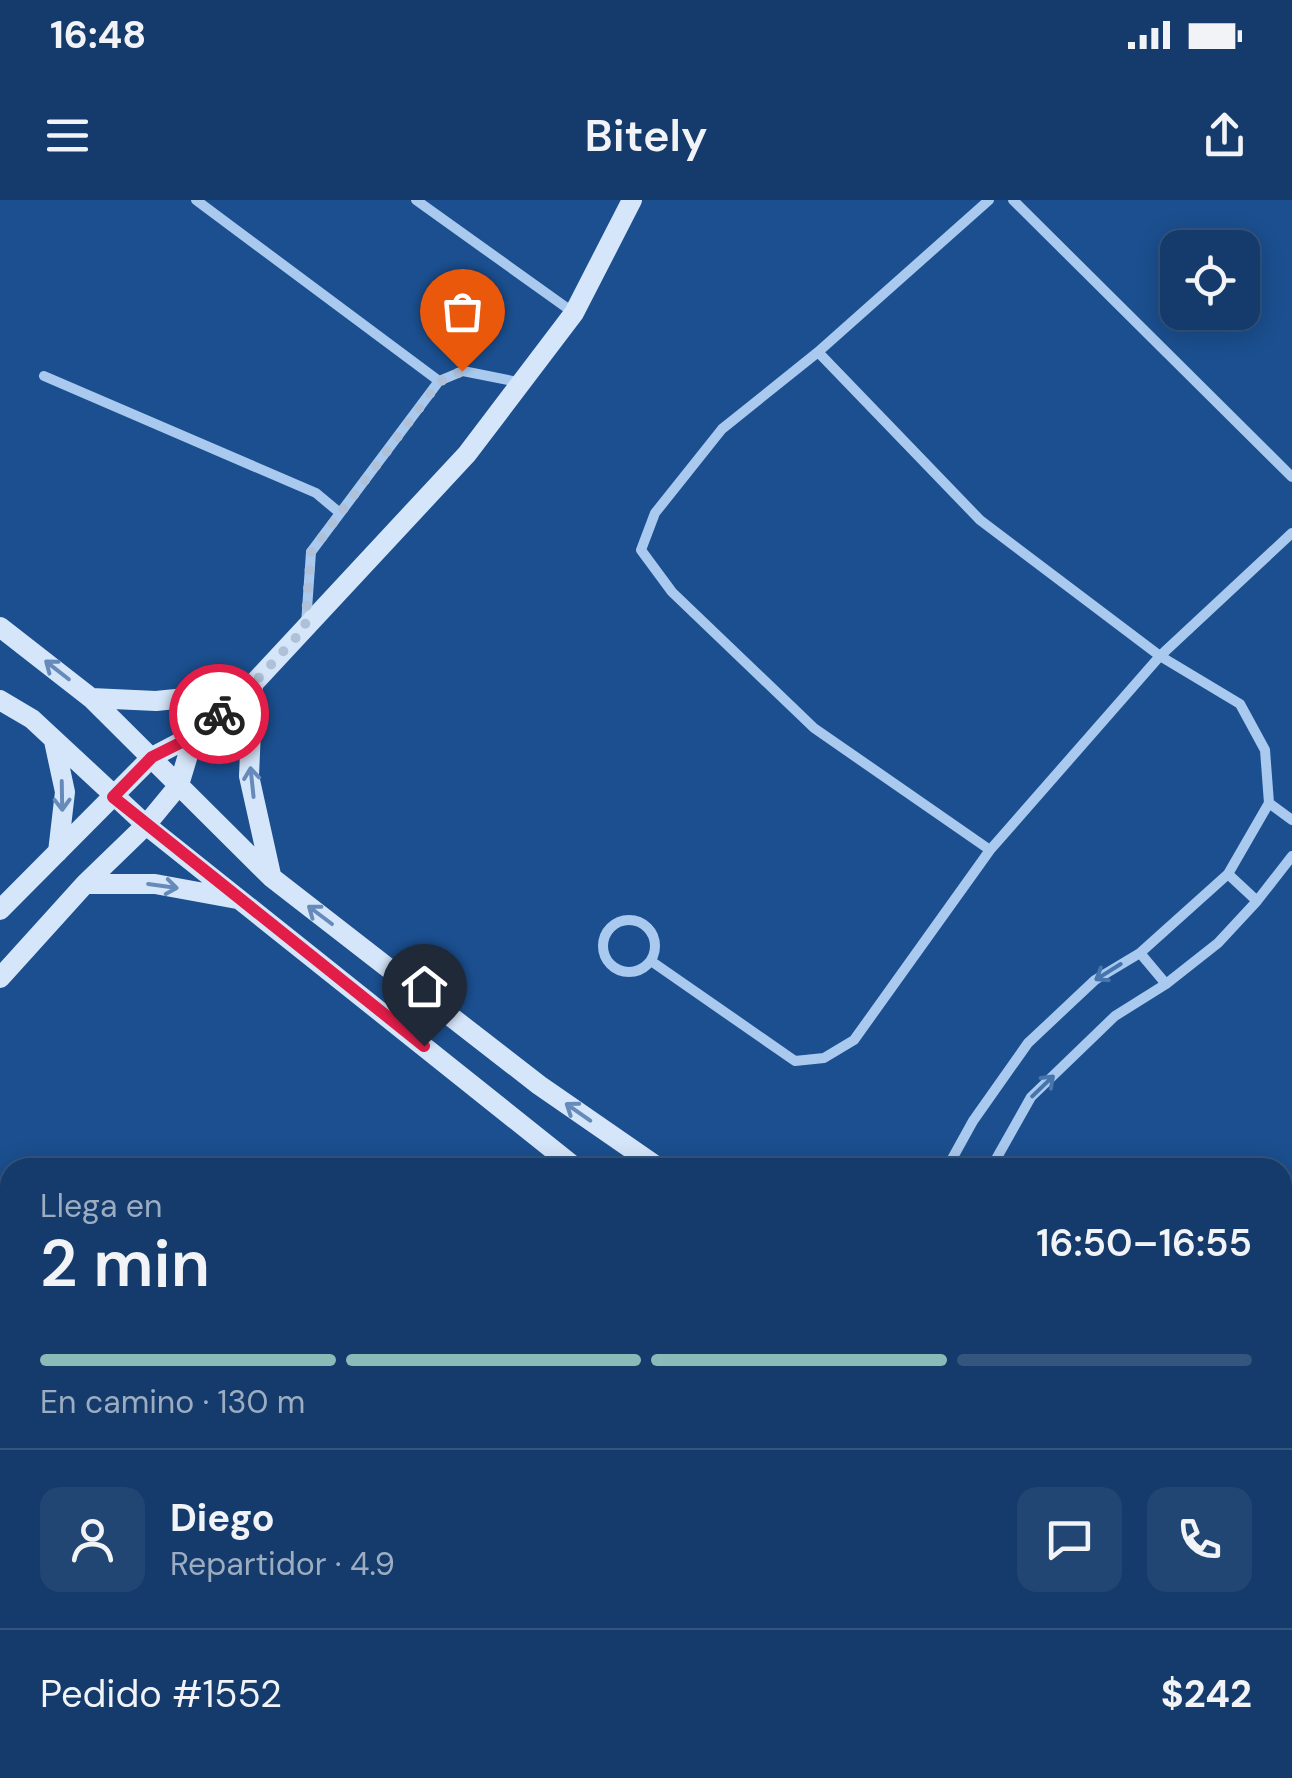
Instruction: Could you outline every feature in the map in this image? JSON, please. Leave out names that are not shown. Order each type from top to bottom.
[{"type":"main road","points":[[0,910],[152,757],[194,736],[248,688],[467,454],[524,384],[574,313],[632,200]]},
{"type":"main road","points":[[0,627],[91,698],[271,877],[540,1085],[644,1158]]},
{"type":"main road","points":[[91,698],[156,701],[248,688]]},
{"type":"main road","points":[[248,688],[249,776],[271,877]]},
{"type":"main road","points":[[0,700],[32,720],[146,825],[564,1158]]},
{"type":"main road","points":[[0,978],[146,825],[179,785],[194,736]]},
{"type":"main road","points":[[54,741],[65,792],[58,852]]},
{"type":"main road","points":[[86,884],[154,884],[240,899]]},
{"type":"street","points":[[196,200],[439,382]]},
{"type":"street","points":[[416,200],[574,313]]},
{"type":"street","points":[[989,200],[818,352],[722,429],[654,513],[641,550],[672,592],[814,728],[990,850]]},
{"type":"street","points":[[1013,200],[1292,478]]},
{"type":"street","points":[[818,352],[980,520],[1160,656],[1240,704],[1265,750],[1269,802],[1228,874],[1140,953],[1095,980],[1028,1043],[973,1121],[953,1158]]},
{"type":"street","points":[[305,628],[311,552],[439,382],[462,371],[524,384]]},
{"type":"street","points":[[44,376],[316,493],[340,513]]},
{"type":"street","points":[[651,961],[795,1061],[824,1058],[854,1040],[990,850],[1160,656],[1292,533]]},
{"type":"street","points":[[1269,802],[1292,820]]},
{"type":"street","points":[[996,1158],[1030,1096],[1115,1016],[1166,984],[1218,942],[1292,856]]},
{"type":"street","points":[[1228,874],[1257,901]]},
{"type":"street","points":[[626,919],[641,922],[652,932],[656,946],[651,961],[639,970],[624,972],[610,966],[603,953],[603,938],[612,925],[626,919]]},
{"type":"street","points":[[1140,953],[1166,984]]},
{"type":"way so far","points":[[219,714],[305,628],[311,552],[439,382],[462,371]]},
{"type":"route","points":[[219,714],[194,736],[152,757],[113,797],[424,1046]]}]
